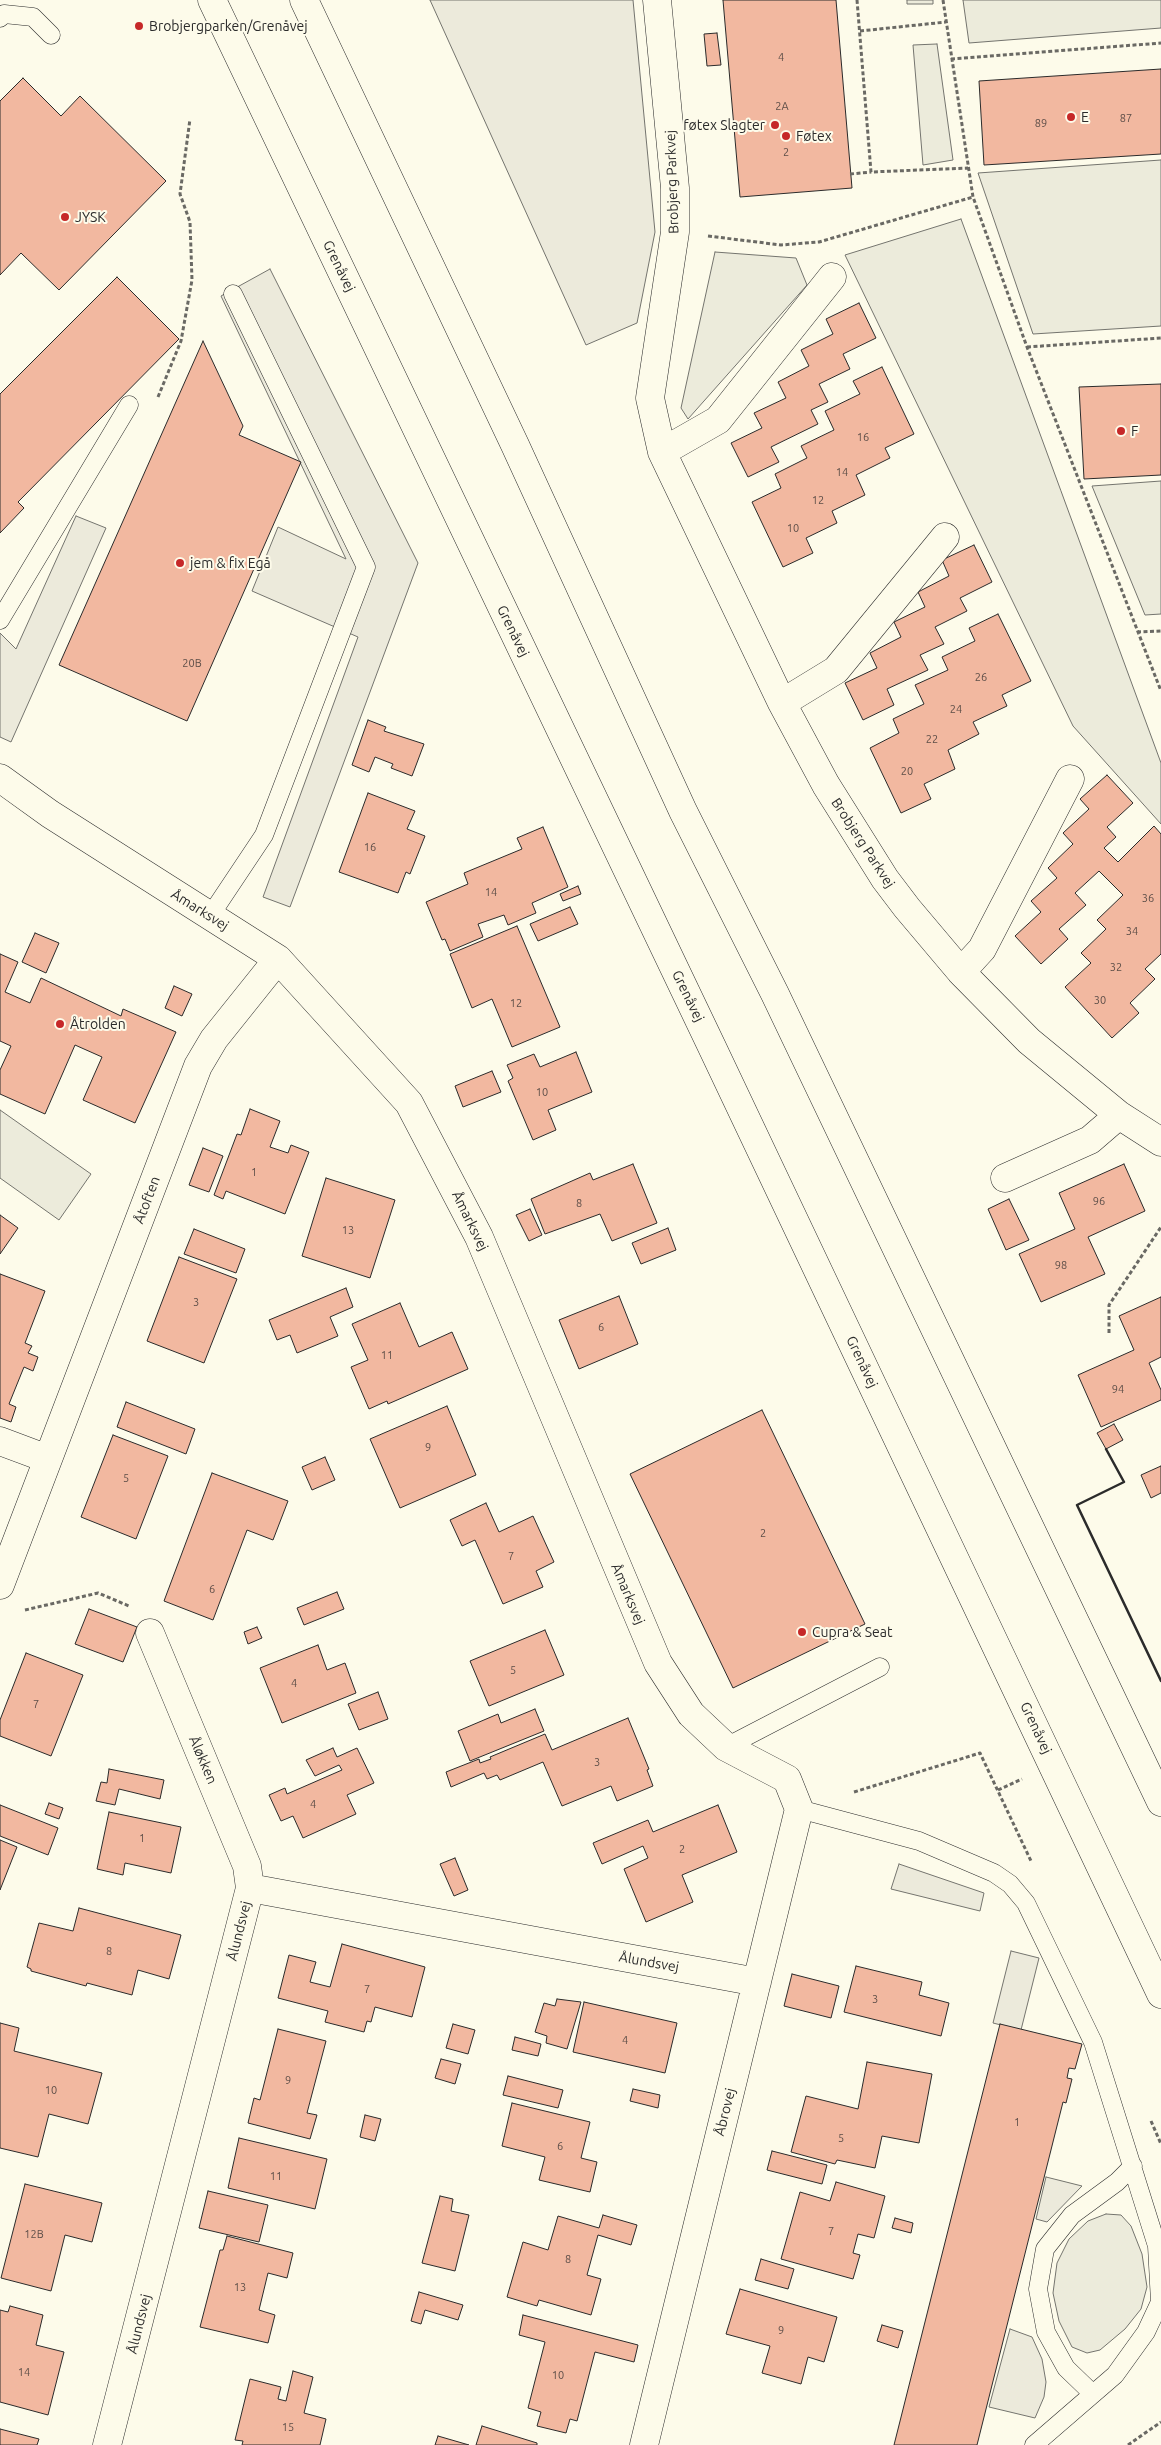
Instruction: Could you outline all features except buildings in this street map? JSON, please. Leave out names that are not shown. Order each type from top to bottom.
[{"type":"street","name":"Grenåvej","points":[[212,0],[708,1038],[1161,1994]]},
{"type":"street","points":[[304,0],[684,811],[775,994],[1161,1802]]},
{"type":"street","name":"Brobjerg Parkvej","points":[[657,0],[675,188],[675,232],[650,398],[662,452],[782,703],[826,785],[885,879],[906,908],[961,972],[1029,1041],[1119,1115],[1161,1142]]},
{"type":"street","points":[[662,452],[718,420],[832,277]]},
{"type":"street","points":[[782,703],[836,670],[946,537]]},
{"type":"street","name":"Åmarksvej","points":[[0,778],[50,814],[278,959],[409,1104],[479,1237],[658,1664],[691,1714],[726,1747],[787,1779],[799,1809]]},
{"type":"street","points":[[961,972],[982,950],[1070,779]]},
{"type":"street","name":"Åtoften","points":[[0,1585],[198,1066],[214,1039],[278,959]]},
{"type":"street","points":[[1005,1178],[1090,1140],[1119,1115]]},
{"type":"street","points":[[0,1441],[48,1459]]},
{"type":"street","name":"Åløkken","points":[[150,1633],[247,1866],[250,1888]]},
{"type":"street","name":"Åbrovej","points":[[644,2445],[799,1809]]},
{"type":"street","name":"Ålundsvej","points":[[107,2445],[250,1888],[757,1982]]},
{"type":"lane","points":[[0,18],[4,14],[33,17],[51,35]]},
{"type":"lane","points":[[210,916],[264,835],[366,567],[233,294]]},
{"type":"lane","points":[[0,620],[129,405]]},
{"type":"lane","points":[[726,1747],[880,1667]]},
{"type":"lane","points":[[799,1809],[919,1841],[994,1873],[1010,1884],[1026,1903],[1093,2042],[1157,2246],[1160,2302],[1146,2332],[1115,2375],[1034,2445]]},
{"type":"lane","points":[[1093,2394],[1066,2368],[1046,2332],[1038,2289],[1045,2249],[1072,2215],[1118,2182],[1133,2166]]},
{"type":"path","points":[[857,0],[871,172]]},
{"type":"path","points":[[943,0],[973,197],[1027,347],[1161,691]]},
{"type":"path","points":[[860,31],[946,22]]},
{"type":"path","points":[[951,59],[1161,43]]},
{"type":"path","points":[[153,404],[181,341],[192,280],[190,222],[180,194],[190,119]]},
{"type":"path","points":[[850,174],[968,168]]},
{"type":"path","points":[[675,232],[781,246],[819,242],[973,197]]},
{"type":"path","points":[[1027,347],[1161,338]]},
{"type":"path","points":[[1137,632],[1161,631]]},
{"type":"path","points":[[1109,1333],[1109,1305],[1161,1227]]},
{"type":"path","points":[[16,1608],[25,1610],[98,1593],[149,1614],[150,1633]]},
{"type":"path","points":[[1128,2445],[1161,2422]]},
{"type":"shaded area","points":[[430,0],[633,0],[655,232],[637,323],[586,345]]},
{"type":"shaded area","points":[[907,0],[933,0],[933,4],[907,4]]},
{"type":"shaded area","points":[[963,0],[1161,0],[1161,28],[969,43]]},
{"type":"shaded area","points":[[937,44],[953,160],[923,165],[913,45]]},
{"type":"shaded area","points":[[1161,160],[1161,326],[1033,334],[978,173]]},
{"type":"shaded area","points":[[961,219],[1161,763],[1161,824],[1073,726],[845,255]]},
{"type":"shaded area","points":[[715,252],[796,258],[807,285],[688,419],[681,408]]},
{"type":"shaded area","points":[[270,269],[418,563],[290,907],[263,897],[358,637],[252,591],[278,527],[346,559],[221,296]]},
{"type":"shaded area","points":[[1161,481],[1161,614],[1145,615],[1092,486]]},
{"type":"shaded area","points":[[76,516],[106,528],[11,742],[0,737],[0,633],[16,649]]},
{"type":"shaded area","points":[[0,1110],[91,1174],[59,1220],[0,1178]]},
{"type":"shaded area","points":[[899,1864],[984,1893],[980,1911],[891,1889]]},
{"type":"shaded area","points":[[1011,1951],[1039,1958],[1021,2030],[993,2023]]},
{"type":"shaded area","points":[[1046,2177],[1082,2186],[1047,2222],[1036,2219]]},
{"type":"shaded area","points":[[1106,2214],[1121,2215],[1131,2226],[1142,2254],[1147,2287],[1141,2309],[1125,2329],[1100,2350],[1087,2353],[1072,2347],[1059,2321],[1053,2293],[1057,2263],[1069,2239],[1088,2221]]},
{"type":"shaded area","points":[[1010,2329],[1032,2337],[1042,2359],[1046,2382],[1044,2397],[1035,2418],[989,2407]]},
{"type":"wall","points":[[1106,1449],[1124,1482],[1077,1505],[1161,1681]]},
{"type":"place","name":"Brobjergparken/Grenåvej","points":[[139,26]]},
{"type":"place","name":"E","points":[[1071,117]]},
{"type":"place","name":"føtex Slagter","points":[[775,125]]},
{"type":"place","name":"Føtex","points":[[786,136]]},
{"type":"place","name":"JYSK","points":[[65,217]]},
{"type":"place","name":"F","points":[[1121,431]]},
{"type":"place","name":"jem & fix Egå","points":[[180,563]]},
{"type":"place","name":"Åtrolden","points":[[60,1024]]},
{"type":"place","name":"Cupra & Seat","points":[[802,1632]]}]
